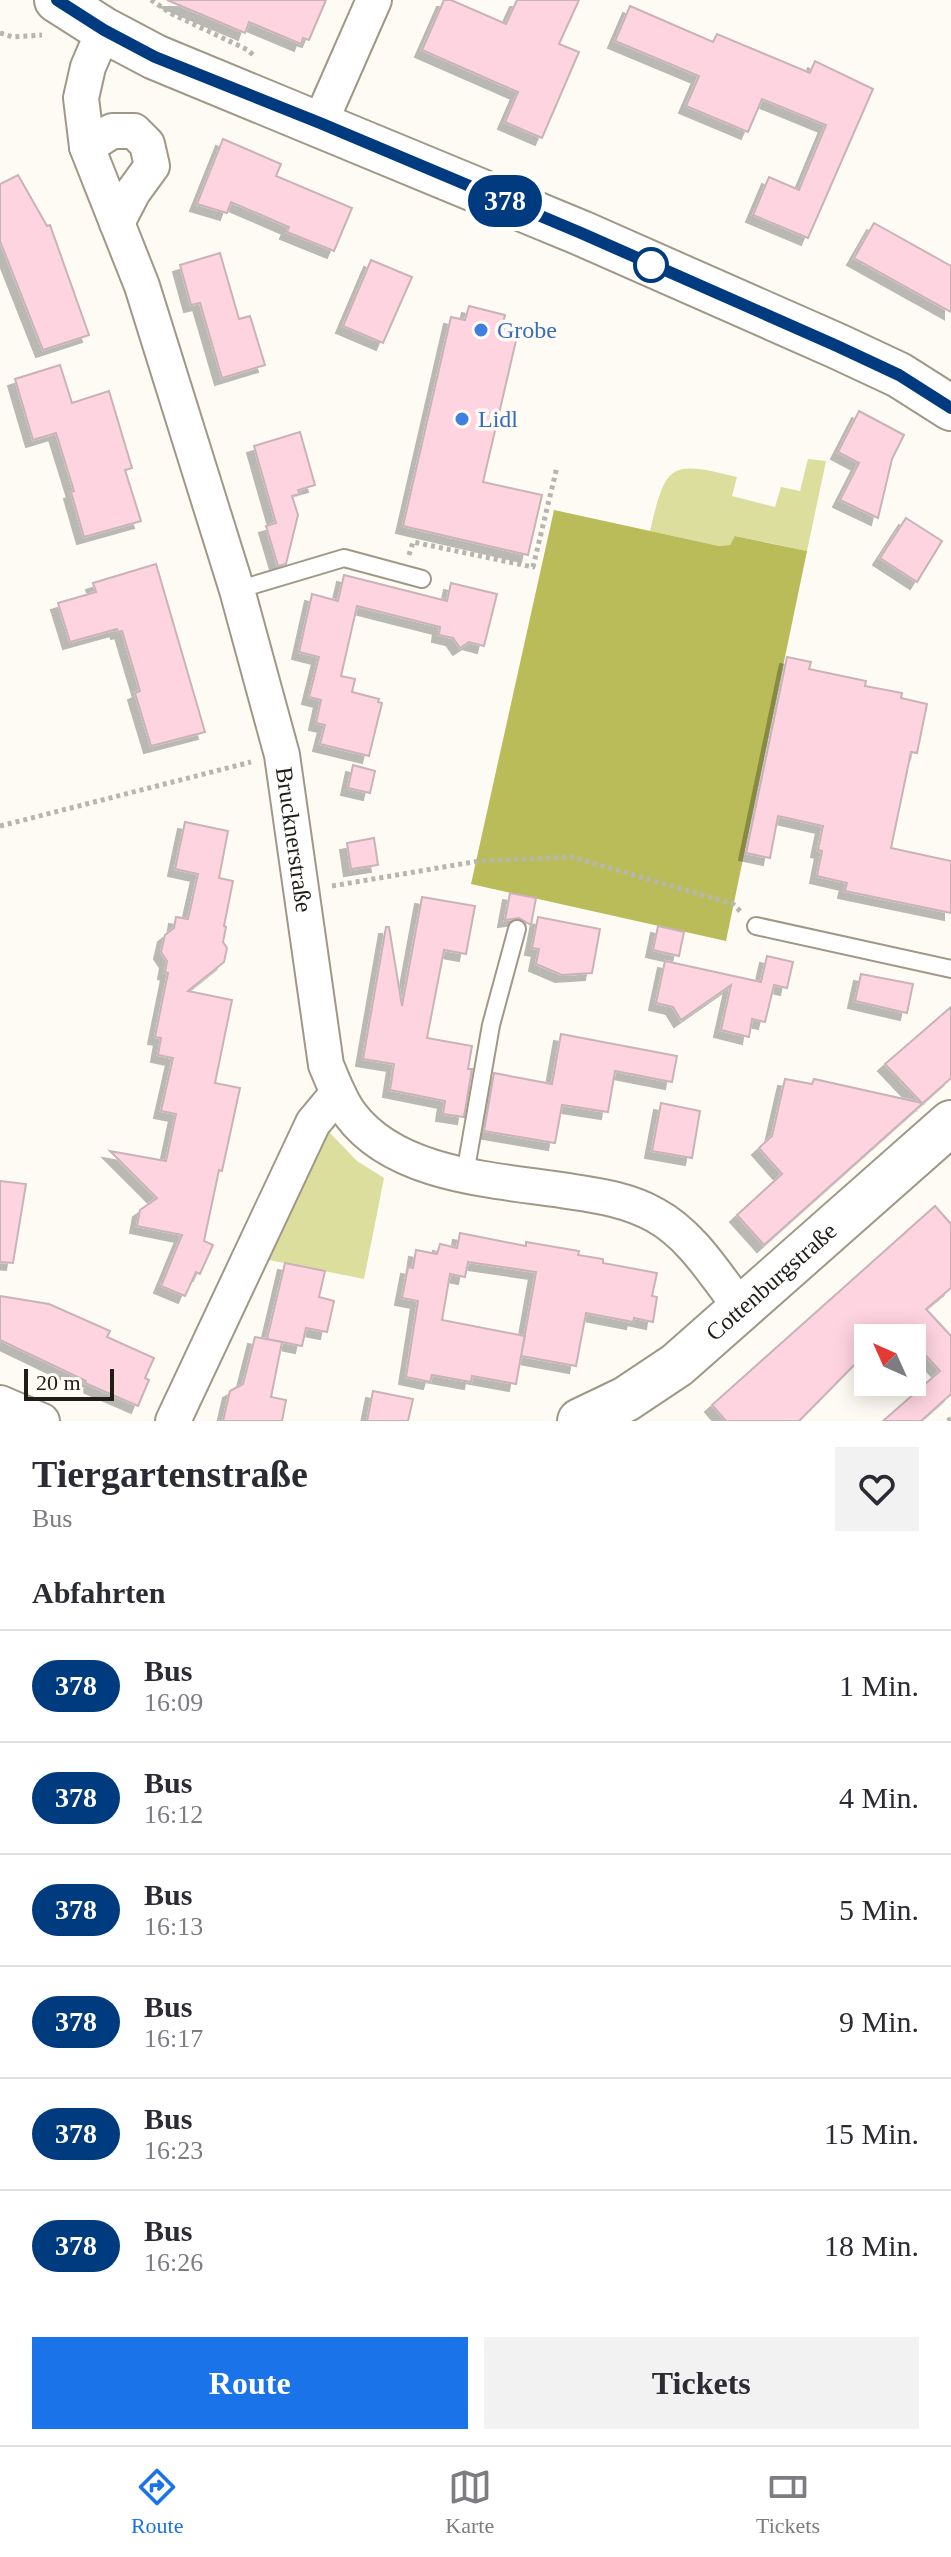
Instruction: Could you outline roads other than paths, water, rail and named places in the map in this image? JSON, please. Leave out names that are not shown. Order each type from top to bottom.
[{"type":"main road","points":[[57,0],[155,57],[581,233],[899,375],[951,408]]},
{"type":"main road","name":"Cottenburgstraße","points":[[580,1421],[626,1399],[677,1365],[949,1127]]},
{"type":"street","points":[[320,123],[374,0]]},
{"type":"street","name":"Brucknerstraße","points":[[104,30],[88,67],[81,98],[87,147],[142,286],[237,590],[282,755],[326,1065],[338,1093],[350,1114],[378,1143],[402,1157],[465,1174],[611,1198],[656,1215],[674,1227],[695,1249],[741,1308]]},
{"type":"street","points":[[87,147],[112,131],[134,131],[147,144],[152,166],[133,192],[117,223]]},
{"type":"street","points":[[173,1421],[313,1123],[338,1093]]},
{"type":"street","points":[[0,1403],[42,1421]]},
{"type":"lane","points":[[237,590],[344,558],[422,579]]},
{"type":"lane","points":[[756,926],[951,969]]},
{"type":"lane","points":[[465,1174],[491,1025],[517,929]]},
{"type":"place","name":"Grobe","points":[[481,330]]},
{"type":"place","name":"Lidl","points":[[462,419]]}]
